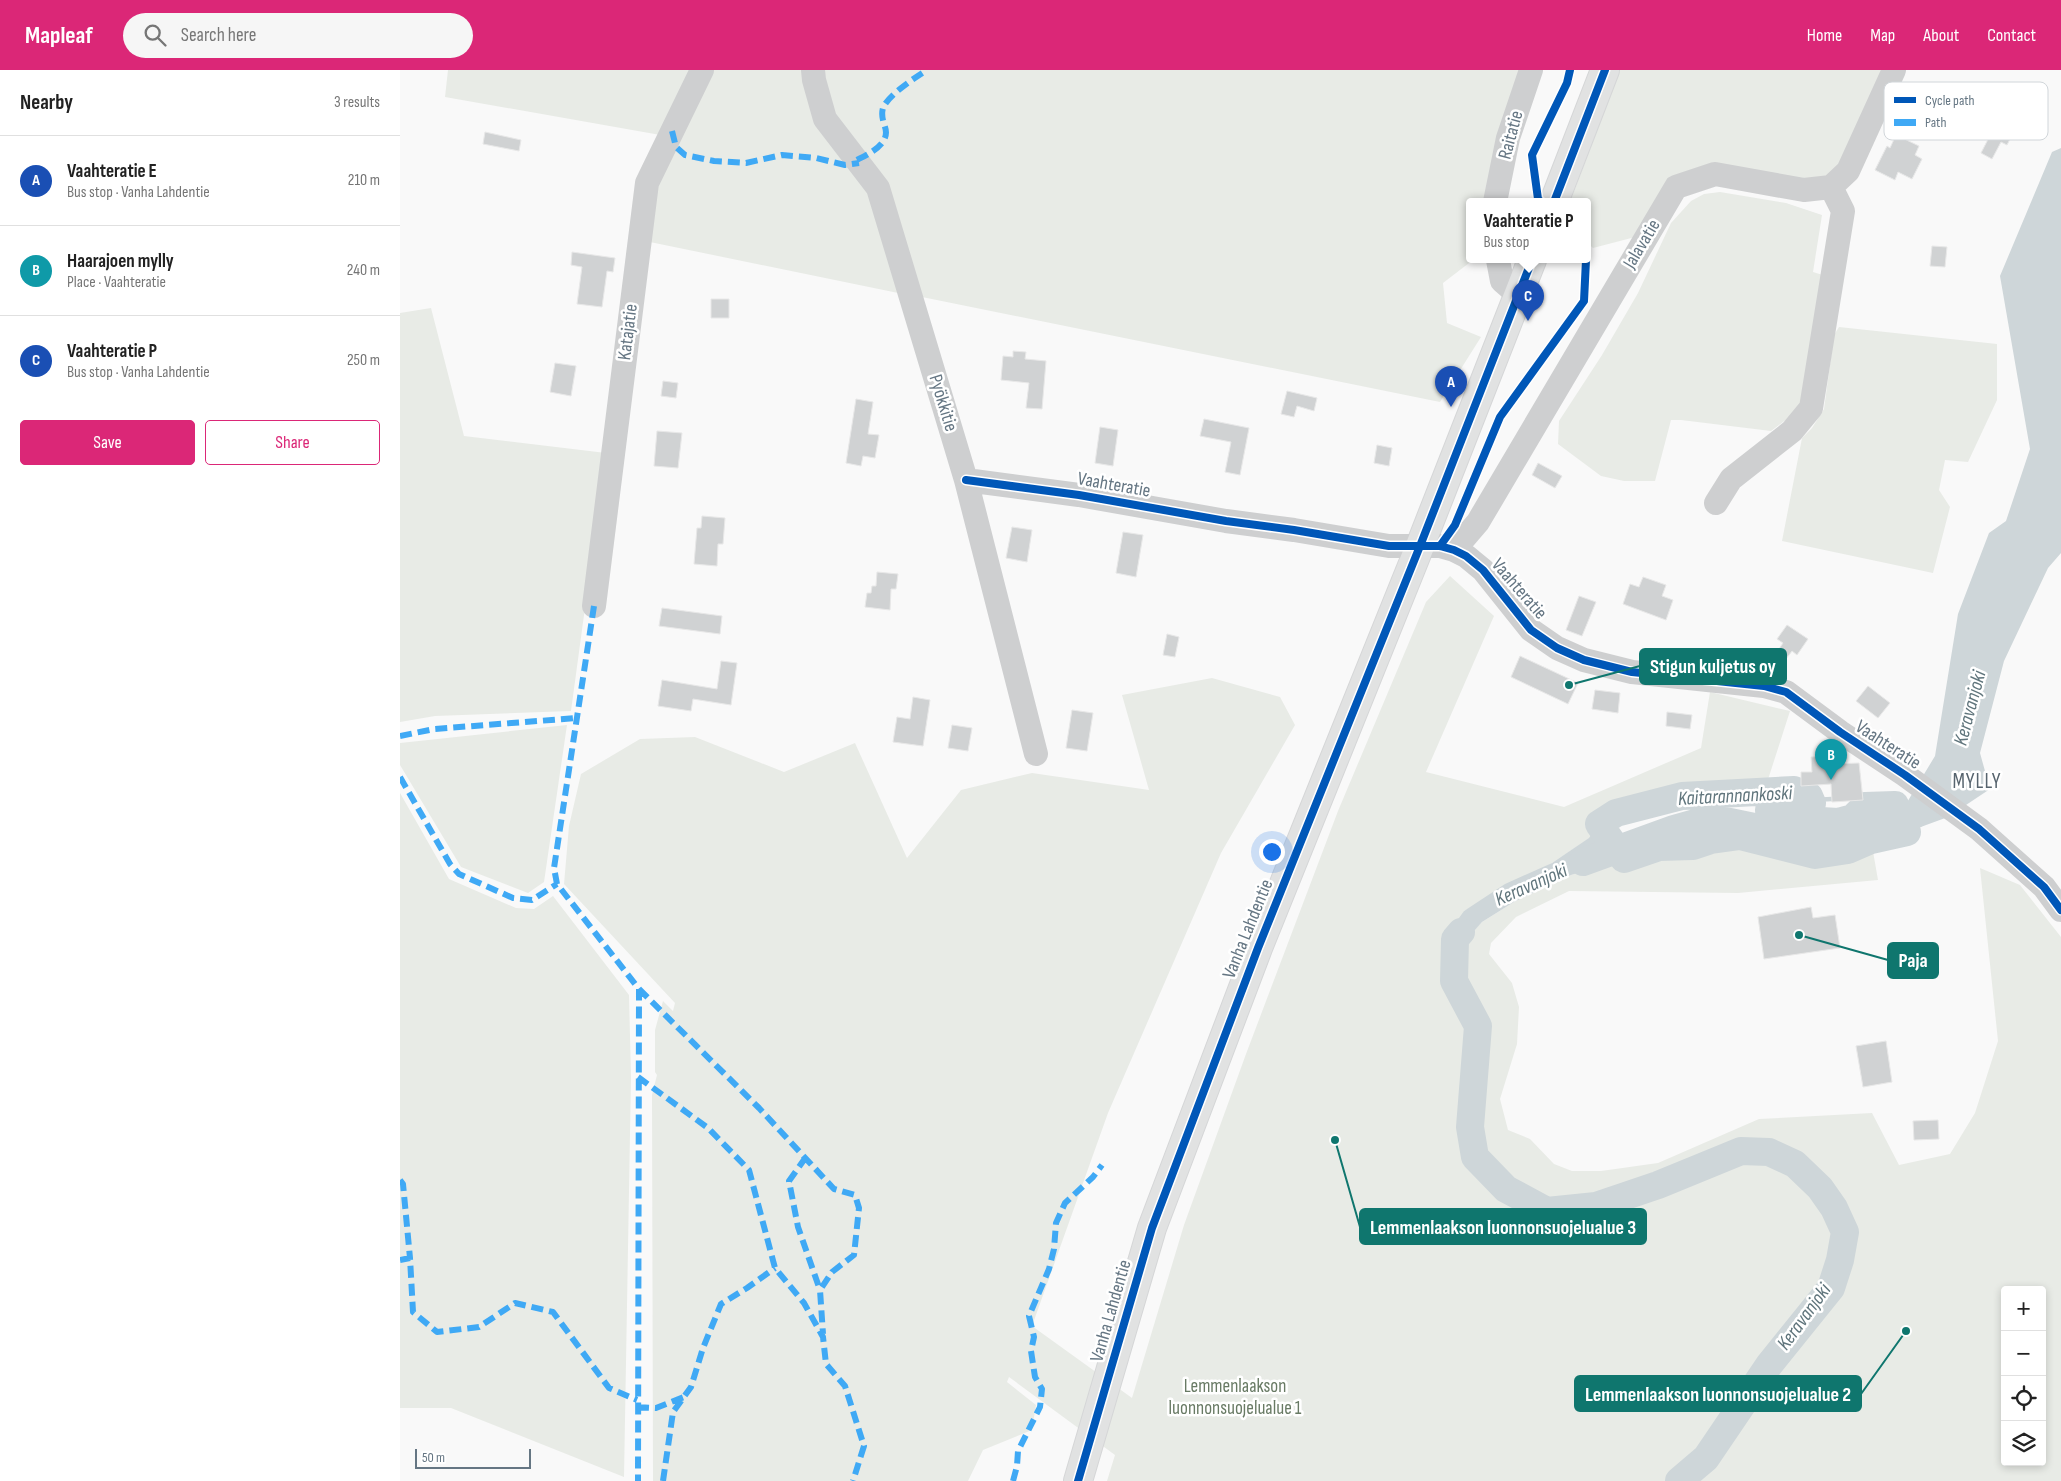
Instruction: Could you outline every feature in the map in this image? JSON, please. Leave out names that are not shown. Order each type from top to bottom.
[{"type":"main road","points":[[1556,198],[1605,70]]},
{"type":"main road","name":"Vanha Lahdentie","points":[[1078,1481],[1152,1228],[1258,948],[1420,546],[1531,263]]},
{"type":"street","name":"Katajatie","points":[[594,606],[647,183],[702,70]]},
{"type":"street","name":"Pyökkitie","points":[[813,70],[825,119],[878,188],[966,480],[1036,754]]},
{"type":"street","name":"Raitatie","points":[[1496,198],[1508,138],[1531,70]]},
{"type":"street","points":[[1889,82],[1894,70]]},
{"type":"street","points":[[1716,503],[1731,479],[1792,431],[1811,408],[1842,211],[1831,187],[1848,171],[1884,92]]},
{"type":"street","name":"Jalavatie","points":[[1454,550],[1478,522],[1676,187],[1715,174],[1804,190],[1831,187]]},
{"type":"street","points":[[1499,263],[1502,281],[1518,295]]},
{"type":"street","name":"Vaahteratie","points":[[966,480],[1079,495],[1226,521],[1389,546],[1440,546],[1454,550],[1466,556],[1483,570],[1531,630],[1557,648],[1584,660],[1632,672],[1764,686],[1786,692],[1840,732],[1905,774],[1979,829],[2021,864],[2052,882],[2061,910]]},
{"type":"green space","points":[[448,70],[694,70],[666,136],[445,97]]},
{"type":"green space","points":[[707,70],[805,70],[872,191],[903,294],[645,241],[652,183]]},
{"type":"green space","points":[[820,70],[1525,70],[1490,198],[1466,198],[1466,263],[1469,263],[1443,283],[1447,323],[1481,337],[1440,402],[917,296],[833,116]]},
{"type":"green space","points":[[1620,70],[1884,70],[1840,169],[1827,182],[1715,167],[1639,236],[1593,248],[1591,246],[1591,198],[1572,198]]},
{"type":"green space","points":[[1720,192],[1786,203],[1822,215],[1813,272],[1826,276],[1799,410],[1771,431],[1671,420],[1655,481],[1624,481],[1601,476],[1558,444],[1559,421],[1602,355],[1638,293],[1671,223],[1691,201],[1704,194]]},
{"type":"green space","points":[[431,308],[464,436],[606,453],[571,711],[435,716],[400,722],[400,313]]},
{"type":"green space","points":[[1839,327],[1997,344],[1997,400],[1968,462],[1945,460],[1939,490],[1950,507],[1933,573],[1782,541],[1802,438],[1812,428],[1824,409],[1834,335]]},
{"type":"green space","name":"Lemmenlaakson luonnonsuojelualue 1","points":[[1450,576],[1494,616],[1426,772],[1564,807],[1701,748],[1710,692],[1790,711],[1764,792],[1682,796],[1616,813],[1599,824],[1590,838],[1552,863],[1464,911],[1447,968],[1463,965],[1465,939],[1482,922],[1514,902],[1571,875],[1659,847],[1693,846],[1711,840],[1740,836],[1815,855],[1848,850],[1871,840],[1878,880],[1738,893],[1569,891],[1516,917],[1491,943],[1489,954],[1512,983],[1519,1007],[1517,1044],[1500,1099],[1508,1130],[1530,1139],[1554,1164],[1572,1171],[1601,1171],[1658,1163],[1759,1119],[1872,1113],[1899,1165],[1950,1154],[1975,1113],[1998,1041],[1980,868],[2020,885],[2061,937],[2061,1481],[1107,1481],[1115,1455],[1009,1377],[1007,1382],[1036,1405],[1032,1430],[983,1450],[968,1481],[653,1481],[652,1095],[657,1075],[655,1072],[655,1030],[663,1001],[673,1011],[675,1003],[564,884],[569,826],[581,774],[640,739],[695,737],[784,772],[855,743],[907,858],[961,790],[1032,773],[1149,790],[1122,695],[1212,678],[1280,697],[1295,725],[1221,853],[1108,1113],[1032,1326],[1132,1398],[1184,1225],[1246,1054],[1338,811],[1426,602]]},
{"type":"green space","points":[[567,725],[544,882],[528,893],[461,867],[400,765],[400,743]]},
{"type":"green space","points":[[400,793],[449,879],[516,908],[534,909],[553,896],[629,995],[631,1077],[624,1477],[451,1408],[400,1408]]},
{"type":"water","points":[[2061,148],[2061,553],[2048,568],[2004,661],[1980,753],[1990,789],[1948,817],[1907,832],[1895,805],[1906,804],[1935,756],[1958,614],[1989,533],[2006,521],[2030,449],[2000,276],[2052,152]]},
{"type":"water","points":[[1599,824],[1624,859],[1571,875],[1514,902],[1482,922],[1466,940],[1463,965],[1447,969],[1444,939],[1464,911],[1505,884],[1552,863],[1589,838]]},
{"type":"building","points":[[485,132],[521,140],[519,151],[483,144]]},
{"type":"building","points":[[1894,140],[1906,140],[1919,146],[1915,155],[1922,159],[1912,179],[1898,172],[1895,180],[1875,170],[1887,146],[1890,148]]},
{"type":"building","points":[[1988,140],[2010,140],[2007,145],[2001,142],[1992,159],[1981,153]]},
{"type":"building","points":[[1932,246],[1947,247],[1945,267],[1930,266]]},
{"type":"building","points":[[572,252],[615,258],[613,272],[607,271],[602,307],[577,304],[582,267],[571,265]]},
{"type":"building","points":[[711,299],[729,299],[729,318],[711,318]]},
{"type":"building","points":[[1013,351],[1026,352],[1025,359],[1046,361],[1042,409],[1026,408],[1029,383],[1001,380],[1003,356],[1013,357]]},
{"type":"building","points":[[555,363],[576,366],[571,396],[550,392]]},
{"type":"building","points":[[663,381],[678,383],[676,398],[661,396]]},
{"type":"building","points":[[1287,391],[1317,398],[1314,411],[1297,406],[1294,417],[1281,414]]},
{"type":"building","points":[[856,399],[873,402],[868,434],[879,435],[875,458],[863,456],[861,466],[846,463]]},
{"type":"building","points":[[1204,419],[1249,428],[1240,475],[1225,472],[1231,442],[1200,436]]},
{"type":"building","points":[[1100,427],[1118,430],[1113,466],[1095,463]]},
{"type":"building","points":[[657,431],[682,433],[678,468],[654,466]]},
{"type":"building","points":[[1377,445],[1392,448],[1389,466],[1374,463]]},
{"type":"building","points":[[1538,463],[1562,476],[1555,488],[1532,475]]},
{"type":"building","points":[[702,516],[725,518],[723,544],[718,544],[717,566],[694,564],[697,528],[701,528]]},
{"type":"building","points":[[1012,527],[1032,530],[1027,562],[1006,558]]},
{"type":"building","points":[[1123,532],[1143,535],[1136,577],[1116,573]]},
{"type":"building","points":[[877,572],[898,574],[896,589],[891,589],[890,610],[865,607],[867,593],[871,593],[872,586],[876,586]]},
{"type":"building","points":[[1643,577],[1666,585],[1662,596],[1673,600],[1666,620],[1623,604],[1630,584],[1639,587]]},
{"type":"building","points":[[1579,596],[1596,602],[1582,636],[1566,630]]},
{"type":"building","points":[[662,608],[722,616],[720,634],[659,626]]},
{"type":"building","points":[[1787,625],[1808,639],[1797,655],[1792,651],[1786,659],[1777,652],[1783,643],[1777,639]]},
{"type":"building","points":[[1167,634],[1179,637],[1175,657],[1163,655]]},
{"type":"building","points":[[1520,656],[1578,683],[1568,704],[1511,677]]},
{"type":"building","points":[[721,661],[737,663],[731,705],[693,699],[691,711],[658,706],[662,680],[717,689]]},
{"type":"building","points":[[1868,686],[1890,703],[1878,718],[1856,701]]},
{"type":"building","points":[[1595,690],[1620,693],[1618,713],[1592,709]]},
{"type":"building","points":[[913,697],[930,700],[923,746],[893,742],[897,717],[910,719]]},
{"type":"building","points":[[1072,710],[1093,713],[1087,751],[1066,748]]},
{"type":"building","points":[[1667,712],[1692,715],[1690,729],[1666,726]]},
{"type":"building","points":[[952,725],[972,728],[968,751],[948,748]]},
{"type":"building","points":[[1831,756],[1831,764],[1859,763],[1863,800],[1832,802],[1831,784],[1801,786],[1801,772],[1812,772],[1811,757]]},
{"type":"building","points":[[1811,907],[1813,918],[1835,915],[1840,948],[1764,959],[1758,917]]},
{"type":"building","points":[[1886,1041],[1892,1082],[1863,1087],[1856,1046]]},
{"type":"building","points":[[1938,1120],[1939,1139],[1914,1140],[1913,1121]]},
{"type":"waterway","name":"Kaitarannankoski","points":[[1794,790],[1809,796],[1812,803],[1769,810],[1770,818],[1838,822],[1853,818],[1865,806],[1895,805],[1907,832],[1871,840],[1848,850],[1815,855],[1740,836],[1711,840],[1693,846],[1659,847],[1624,859],[1599,824],[1616,813],[1682,796],[1794,790]]},
{"type":"waterway","points":[[1811,800],[1832,799]]},
{"type":"waterway","points":[[1860,800],[1883,824]]},
{"type":"waterway","name":"Keravanjoki","points":[[1583,862],[1674,829],[1706,820],[1730,822],[1817,840],[1910,817],[1928,807],[1932,801]]},
{"type":"waterway","name":"Keravanjoki","points":[[1461,932],[1455,939],[1454,981],[1478,1026],[1470,1127],[1475,1157],[1506,1189],[1547,1211],[1596,1206],[1658,1185],[1741,1151],[1769,1152],[1795,1164],[1820,1188],[1834,1208],[1845,1232],[1840,1260],[1831,1288],[1769,1365],[1706,1458],[1679,1481]]},
{"type":"marked path","points":[[857,160],[877,148],[885,138],[886,133],[882,113],[886,103],[903,87],[927,70]]},
{"type":"marked path","points":[[672,131],[676,147],[685,155],[714,161],[746,163],[782,155],[816,158],[845,165],[859,163]]},
{"type":"marked path","points":[[594,606],[554,868],[557,884],[639,989],[638,1481]]},
{"type":"marked path","points":[[400,736],[434,729],[577,718]]},
{"type":"marked path","points":[[400,777],[450,864],[459,874],[513,898],[532,900],[557,884]]},
{"type":"marked path","points":[[639,989],[759,1108],[834,1189],[855,1195],[859,1208],[854,1255],[832,1272],[820,1290],[823,1334]]},
{"type":"marked path","points":[[638,1077],[708,1128],[749,1170],[775,1268],[804,1303],[823,1337],[826,1364],[845,1386],[864,1446],[853,1481]]},
{"type":"marked path","points":[[806,1157],[789,1181],[798,1227],[820,1290]]},
{"type":"marked path","points":[[1013,1481],[1018,1451],[1040,1407],[1042,1389],[1035,1377],[1031,1351],[1034,1337],[1029,1316],[1049,1269],[1054,1249],[1056,1223],[1065,1203],[1093,1177],[1102,1165]]},
{"type":"marked path","points":[[400,1180],[403,1184],[410,1258]]},
{"type":"marked path","points":[[400,1260],[410,1258],[413,1312],[437,1332],[479,1327],[515,1303],[553,1312],[609,1388],[637,1400]]},
{"type":"marked path","points":[[663,1481],[673,1412],[691,1387],[703,1348],[721,1304],[775,1268]]},
{"type":"marked path","points":[[637,1407],[656,1408],[684,1397]]},
{"type":"cycle path","points":[[1538,198],[1532,155],[1567,83],[1570,70]]},
{"type":"cycle path","points":[[1556,198],[1605,70]]},
{"type":"cycle path","points":[[1078,1481],[1152,1228],[1258,948],[1420,546],[1531,263]]},
{"type":"cycle path","points":[[1440,546],[1455,525],[1500,417],[1584,301],[1586,263]]},
{"type":"cycle path","points":[[966,480],[1079,495],[1226,521],[1389,546],[1440,546],[1454,550],[1466,556],[1483,570],[1531,630],[1557,648],[1584,660],[1632,672],[1764,686],[1786,692],[1979,829],[2044,887],[2061,910]]},
{"type":"place","name":"Vaahteratie P","points":[[1528,321]]},
{"type":"place","name":"Vaahteratie E","points":[[1451,407]]},
{"type":"place","name":"Stigun kuljetus oy","points":[[1569,685]]},
{"type":"place","name":"Haarajoen mylly","points":[[1831,780]]},
{"type":"place","name":"Paja","points":[[1799,935]]},
{"type":"place","name":"Lemmenlaakson luonnonsuojelualue 3","points":[[1335,1140]]},
{"type":"place","name":"Lemmenlaakson luonnonsuojelualue 2","points":[[1906,1331]]},
{"type":"district","name":"MYLLY","points":[[1977,781]]}]
